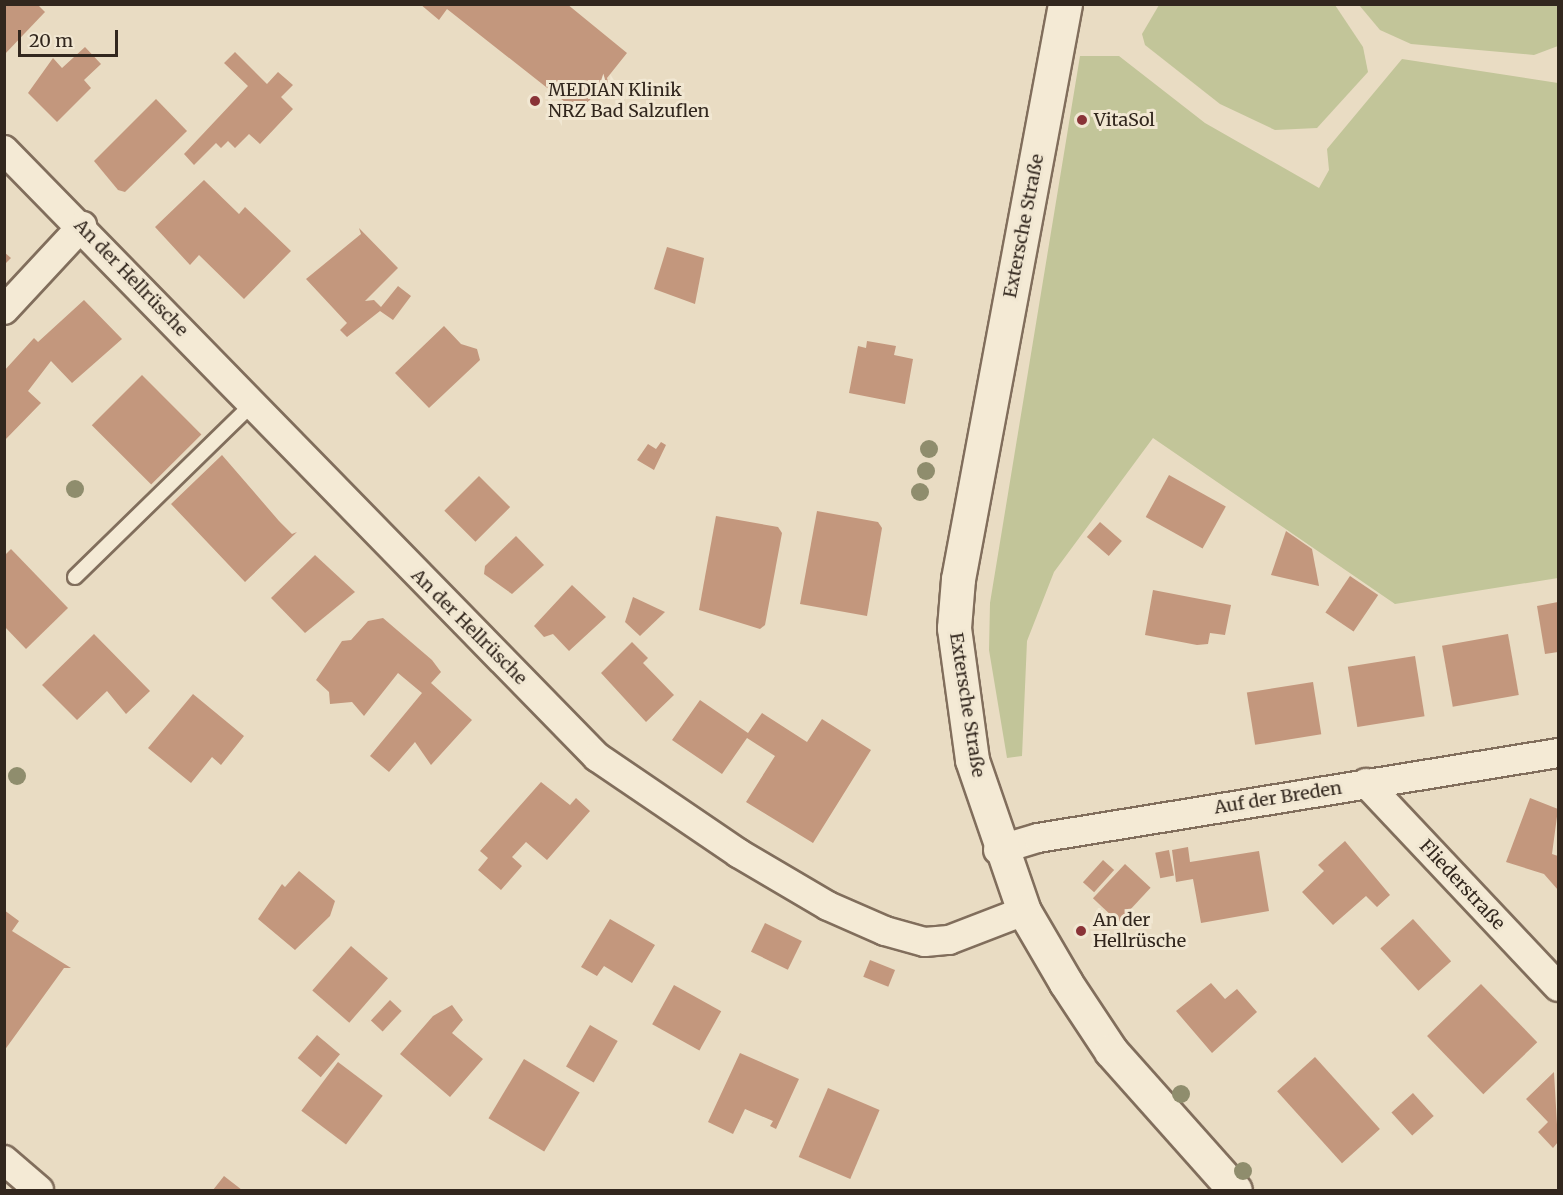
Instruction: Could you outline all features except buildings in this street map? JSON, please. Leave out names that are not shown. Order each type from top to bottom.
[{"type":"main road","name":"Extersche Straße","points":[[1065,4],[975,479],[954,628],[972,760],[998,850],[1024,911],[1111,1050],[1235,1191]]},
{"type":"street","name":"An der Hellrüsche","points":[[4,150],[82,226],[251,405],[597,758],[738,853],[828,906],[925,942],[949,940],[1024,911]]},
{"type":"street","points":[[4,310],[82,226]]},
{"type":"street","name":"Auf der Breden","points":[[998,850],[1038,838],[1558,753]]},
{"type":"street","name":"Fliederstraße","points":[[1366,783],[1558,987]]},
{"type":"street","points":[[4,1160],[39,1191]]},
{"type":"lane","points":[[75,577],[251,405]]},
{"type":"green space","points":[[1159,5],[1335,5],[1363,47],[1368,72],[1317,128],[1275,130],[1220,104],[1145,45],[1142,34]]},
{"type":"green space","points":[[1359,5],[1558,5],[1558,46],[1534,55],[1411,44],[1380,30]]},
{"type":"green space","points":[[1080,56],[1119,56],[1205,123],[1319,188],[1329,170],[1327,149],[1402,59],[1558,83],[1558,578],[1395,604],[1153,438],[1054,572],[1027,641],[1022,756],[1007,758],[989,650],[990,603]]},
{"type":"place","name":"MEDIAN Klinik NRZ Bad Salzuflen","points":[[535,101]]},
{"type":"place","name":"VitaSol","points":[[1082,120]]},
{"type":"place","name":"An der Hellrüsche","points":[[1081,931]]}]
